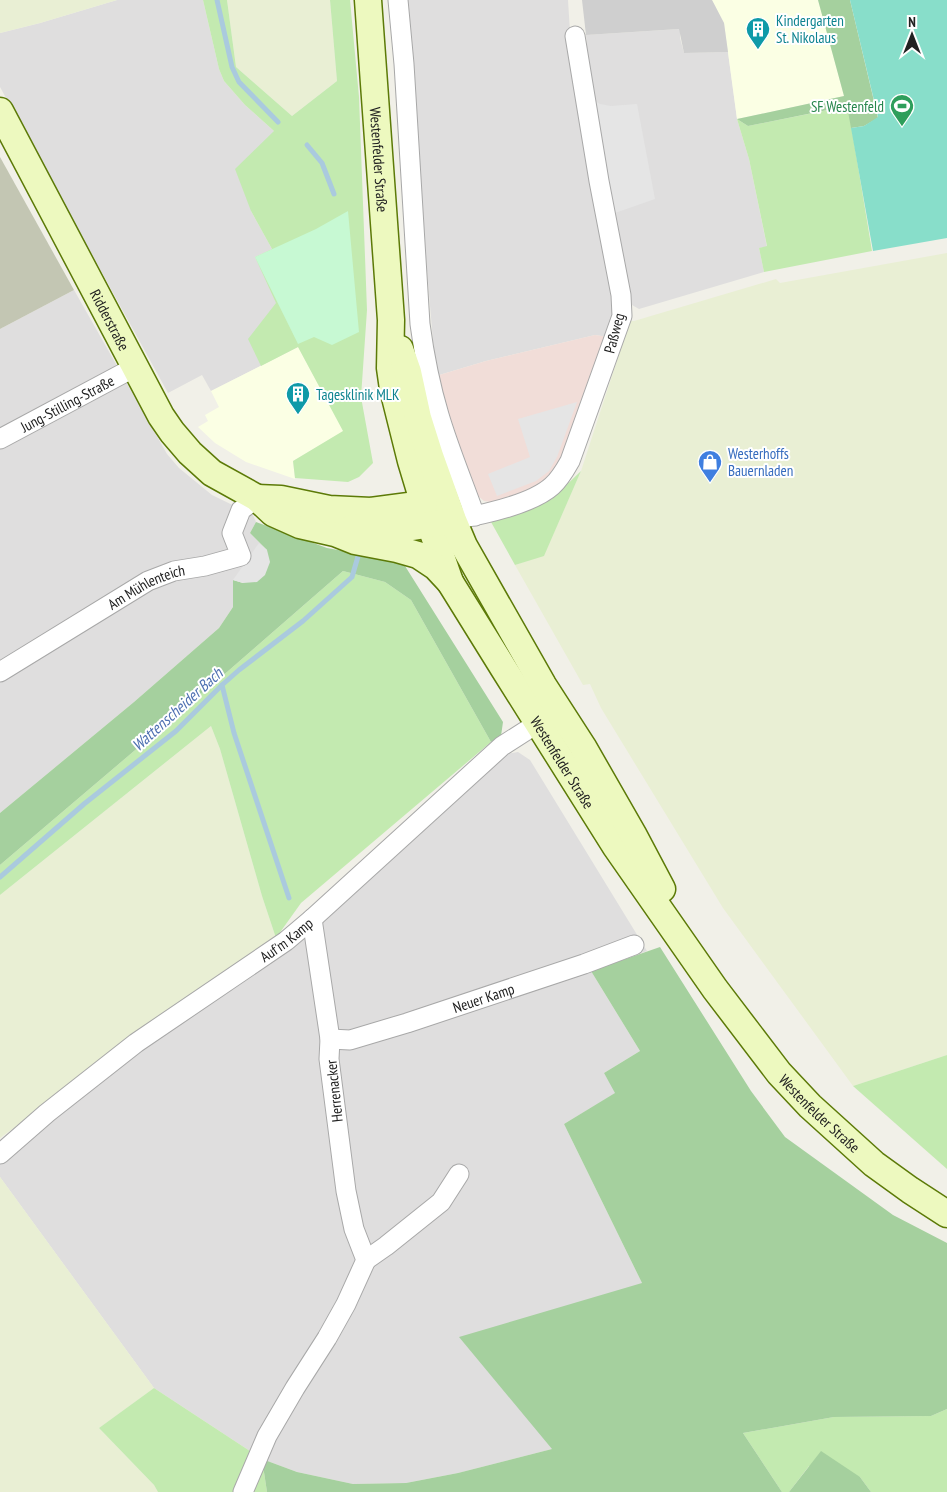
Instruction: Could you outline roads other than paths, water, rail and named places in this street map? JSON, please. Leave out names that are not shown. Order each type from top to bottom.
[{"type":"street","name":"Westenfelder Straße","points":[[368,0],[391,320],[408,372],[418,418],[446,516],[450,582],[548,716],[583,747],[634,836],[715,989],[779,1073],[810,1106],[874,1164],[947,1214]]},
{"type":"street","points":[[398,0],[404,64],[420,324],[423,349],[438,413],[450,449],[446,516]]},
{"type":"street","name":"Paßweg","points":[[446,516],[495,512],[538,495],[551,486],[563,473],[570,461],[622,316],[621,295],[599,181],[575,36]]},
{"type":"street","name":"Ridderstraße","points":[[0,111],[161,416],[190,453],[212,473],[257,498],[273,513],[300,525],[335,533],[355,541],[418,555],[436,567],[450,582]]},
{"type":"street","name":"Jung-Stilling-Straße","points":[[0,439],[136,367]]},
{"type":"street","name":"Ridderstraße","points":[[257,498],[281,498],[330,508],[446,516]]},
{"type":"street","name":"Am Mühlenteich","points":[[0,672],[148,581],[174,571],[205,566],[241,556],[232,533],[241,510],[257,498]]},
{"type":"street","name":"Westenfelder Straße","points":[[446,516],[501,613],[548,716]]},
{"type":"street","name":"Ridderstraße","points":[[335,533],[357,527],[412,527],[446,516]]},
{"type":"street","name":"Auf'm Kamp","points":[[0,1154],[47,1113],[136,1043],[286,941],[312,920],[502,746],[548,716]]},
{"type":"street","name":"Herrenacker","points":[[312,920],[330,1039],[329,1059],[346,1191],[354,1230],[366,1260]]},
{"type":"street","name":"Neuer Kamp","points":[[330,1039],[350,1040],[584,964],[634,945]]},
{"type":"street","points":[[243,1492],[268,1436],[346,1304],[366,1260],[440,1202],[458,1174]]},
{"type":"waterway","points":[[217,0],[232,67],[239,82],[278,122]]},
{"type":"waterway","points":[[307,145],[322,163],[334,194]]},
{"type":"waterway","name":"Wattenscheider Bach","points":[[0,877],[84,804],[176,731],[239,670],[303,621],[352,577],[359,553]]},
{"type":"waterway","points":[[222,685],[234,733],[289,898]]},
{"type":"place","name":"Kindergarten St. Nikolaus","points":[[758,50]]},
{"type":"place","name":"SF Westenfeld","points":[[902,127]]},
{"type":"place","name":"Tagesklinik MLK","points":[[298,415]]},
{"type":"place","name":"Westerhoffs Bauernladen","points":[[710,483]]}]
